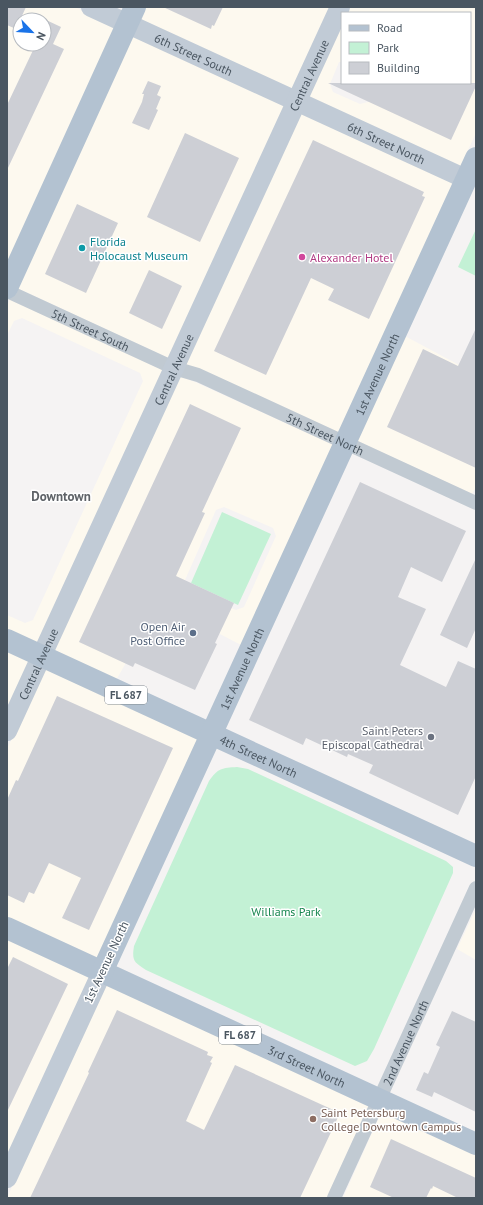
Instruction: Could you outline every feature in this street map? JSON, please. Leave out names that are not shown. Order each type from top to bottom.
[{"type":"main road","points":[[7,289],[131,15]]},
{"type":"main road","name":"1st Avenue North","points":[[102,972],[345,443],[471,182],[476,158]]},
{"type":"main road","name":"FL 687","points":[[7,640],[42,656]]},
{"type":"main road","name":"4th Street North","points":[[42,656],[476,856]]},
{"type":"main road","name":"3rd Street North","points":[[7,928],[476,1144]]},
{"type":"street","name":"6th Street South","points":[[91,7],[131,15],[296,101]]},
{"type":"street","name":"Central Avenue","points":[[7,731],[340,7]]},
{"type":"street","name":"6th Street North","points":[[296,101],[471,182]]},
{"type":"street","name":"5th Street South","points":[[7,289],[174,368]]},
{"type":"street","name":"5th Street North","points":[[174,368],[198,376],[476,503]]},
{"type":"street","name":"2nd Avenue North","points":[[334,1198],[476,888]]},
{"type":"street","name":"1st Avenue North","points":[[7,1178],[102,972]]},
{"type":"shaded area","points":[[7,7],[75,7],[118,27],[7,270]]},
{"type":"shaded area","points":[[143,7],[332,7],[293,92],[137,21]]},
{"type":"shaded area","points":[[348,7],[476,7],[476,133],[459,169],[306,99],[341,22],[341,62],[339,62],[330,84],[333,92],[360,104],[471,84],[471,12],[346,12]]},
{"type":"shaded area","points":[[131,33],[287,104],[170,359],[15,287]]},
{"type":"shaded area","points":[[300,111],[454,181],[341,434],[184,364]]},
{"type":"shaded area","points":[[10,299],[165,371],[38,647],[7,633],[7,615],[25,623],[33,620],[143,381],[140,373],[22,318],[14,321],[7,335],[7,306]]},
{"type":"shaded area","points":[[403,335],[476,374],[476,487],[472,494],[355,440]]},
{"type":"shaded area","points":[[178,376],[195,382],[334,445],[243,646],[160,603],[115,682],[51,653]],"holes":[[[224,507],[273,528],[276,536],[244,607],[236,610],[188,588],[185,580],[216,510]]]},
{"type":"shaded area","points":[[7,647],[32,659],[7,714]]},
{"type":"shaded area","points":[[46,665],[199,736],[97,962],[7,921],[7,749]]},
{"type":"shaded area","points":[[476,909],[476,960],[457,949]]},
{"type":"shaded area","points":[[7,935],[92,974],[7,1160]]},
{"type":"shaded area","points":[[105,983],[370,1102],[327,1198],[7,1198]]},
{"type":"shaded area","points":[[383,1108],[476,1151],[476,1198],[343,1198]]},
{"type":"green space","points":[[476,229],[476,276],[458,267]]},
{"type":"green space","points":[[222,512],[271,534],[238,605],[191,583]]},
{"type":"green space","name":"Williams Park","points":[[237,767],[248,769],[446,861],[453,867],[453,873],[374,1049],[367,1061],[355,1066],[146,970],[138,965],[133,958],[134,946],[209,781],[218,771]]},
{"type":"building","points":[[7,7],[26,7],[24,12],[12,12],[12,27],[7,25]]},
{"type":"building","points":[[163,7],[223,7],[211,29]]},
{"type":"building","points":[[52,23],[61,27],[53,44],[64,49],[7,170],[7,105],[32,52],[52,52]]},
{"type":"building","points":[[148,81],[161,86],[157,95],[161,97],[156,109],[158,110],[149,130],[132,123],[142,102],[144,94],[142,94]]},
{"type":"building","points":[[328,83],[476,83],[476,86],[451,140]]},
{"type":"building","points":[[185,133],[239,158],[200,242],[147,217]]},
{"type":"building","points":[[313,140],[424,192],[422,196],[425,197],[369,319],[328,300],[334,289],[311,278],[266,375],[214,351]]},
{"type":"building","name":"Florida Holocaust Museum","points":[[77,204],[118,223],[86,293],[45,274]]},
{"type":"building","points":[[149,270],[182,286],[162,329],[129,313]]},
{"type":"building","points":[[476,328],[476,468],[387,427],[423,349],[458,366]]},
{"type":"building","points":[[190,404],[241,428],[202,512],[205,513],[176,576],[234,603],[215,643],[217,644],[195,690],[135,663],[133,667],[79,642]]},
{"type":"building","points":[[360,482],[466,531],[442,582],[411,567],[398,597],[426,609],[400,665],[446,687],[458,661],[476,669],[476,776],[458,815],[369,773],[373,765],[348,754],[347,757],[306,738],[303,745],[249,720]]},
{"type":"building","points":[[476,558],[476,628],[467,648],[440,635]]},
{"type":"building","points":[[57,696],[173,748],[89,930],[62,918],[81,878],[49,863],[34,894],[29,892],[24,903],[7,895],[7,800],[16,780],[18,781]]},
{"type":"building","points":[[13,957],[68,984],[7,1112],[7,969]]},
{"type":"building","points":[[117,1010],[208,1052],[207,1055],[213,1057],[210,1062],[212,1063],[186,1121],[204,1130],[235,1065],[340,1113],[300,1198],[30,1198]]},
{"type":"building","points":[[452,1011],[476,1022],[476,1112],[434,1092],[432,1097],[416,1090],[424,1072],[428,1074],[440,1047],[436,1045]]},
{"type":"building","points":[[391,1139],[476,1178],[476,1198],[458,1198],[433,1186],[426,1198],[394,1198],[370,1187]]},
{"type":"place","name":"Florida Holocaust Museum","points":[[82,248]]},
{"type":"place","name":"Alexander Hotel","points":[[302,257]]},
{"type":"place","name":"Open Air Post Office","points":[[193,633]]},
{"type":"place","name":"Saint Peters Episcopal Cathedral","points":[[431,737]]},
{"type":"place","name":"Saint Petersburg College Downtown Campus","points":[[313,1119]]},
{"type":"district","name":"Downtown","points":[[61,496]]}]
